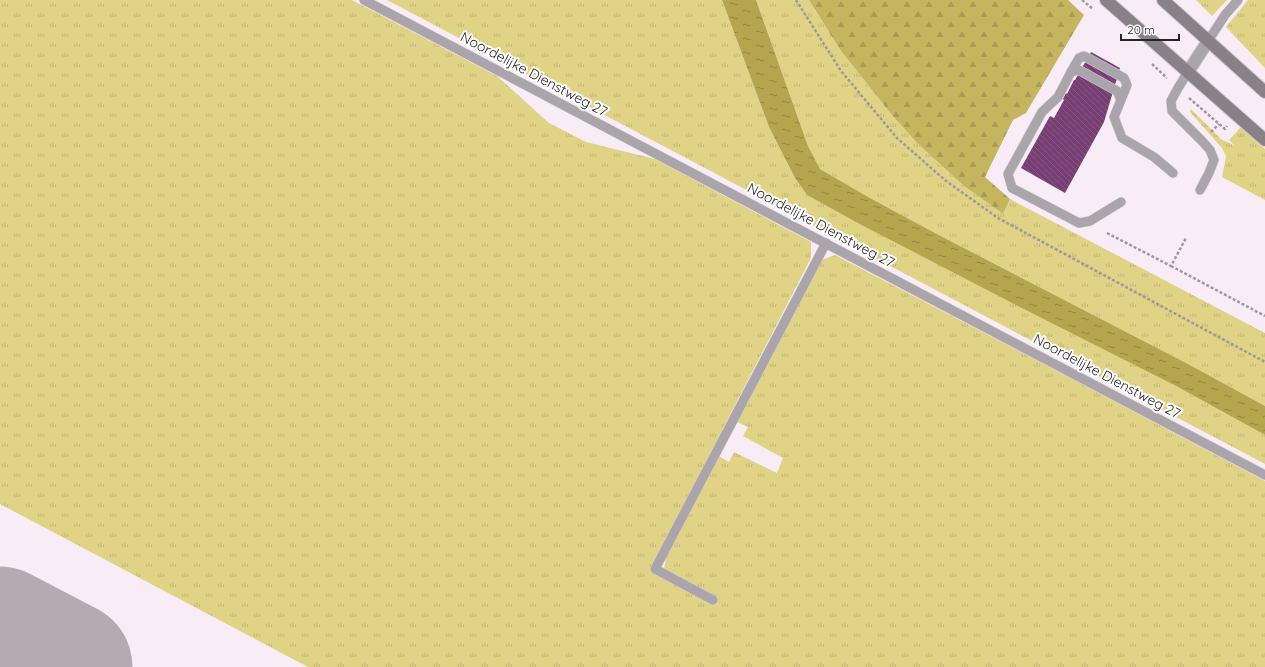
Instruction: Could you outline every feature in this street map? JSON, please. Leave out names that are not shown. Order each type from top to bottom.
[{"type":"street","points":[[1106,0],[1265,140]]},
{"type":"street","points":[[1163,0],[1265,92]]},
{"type":"street","points":[[1188,72],[1208,41]]},
{"type":"lane","name":"Noordelijke Dienstweg 27","points":[[364,0],[1265,475]]},
{"type":"lane","points":[[1173,0],[1177,13]]},
{"type":"lane","points":[[1208,41],[1238,0]]},
{"type":"lane","points":[[1121,202],[1090,221],[1079,223],[1012,188],[1008,174],[1042,112],[1058,97],[1079,58],[1084,56],[1124,78],[1126,85],[1114,117],[1122,138],[1154,157],[1173,173]]},
{"type":"lane","points":[[1071,72],[1079,70],[1117,91],[1121,100]]},
{"type":"lane","points":[[1188,72],[1171,101],[1172,111],[1210,150],[1214,160],[1200,190]]},
{"type":"lane","points":[[713,600],[655,569],[826,243]]},
{"type":"path","points":[[1215,128],[1219,124]]},
{"type":"path","points":[[1107,232],[1265,316]]},
{"type":"path","points":[[1171,266],[1186,238]]},
{"type":"green space","points":[[0,0],[352,0],[497,76],[549,123],[586,142],[655,159],[811,242],[811,258],[650,570],[714,604],[664,569],[666,557],[719,456],[729,462],[734,452],[777,473],[783,458],[743,436],[748,427],[737,422],[821,260],[835,255],[1265,481],[1265,667],[308,667],[0,504]]},
{"type":"green space","points":[[387,0],[722,0],[769,127],[795,178],[807,195],[1176,386],[1265,435],[1265,464]]},
{"type":"green space","points":[[756,0],[809,0],[841,51],[891,114],[917,143],[964,186],[1003,214],[1010,199],[1265,333],[1265,406],[1190,365],[935,233],[820,169],[808,146]]},
{"type":"green space","points":[[809,0],[1068,0],[1084,15],[1026,113],[1013,120],[985,177],[1010,199],[1003,214],[964,186],[917,143],[891,114],[841,51]]},
{"type":"green space","points":[[1196,0],[1227,0],[1212,16]]},
{"type":"green space","points":[[1248,0],[1265,0],[1265,68],[1226,27]]},
{"type":"green space","points":[[1191,109],[1221,139],[1235,146],[1229,140],[1241,127],[1265,149],[1265,200],[1222,177],[1226,156],[1222,148],[1190,112]]},
{"type":"water","points":[[722,0],[756,0],[808,146],[820,169],[935,233],[1190,365],[1265,406],[1265,435],[1176,386],[1018,306],[807,195],[795,178],[769,127]]},
{"type":"building","points":[[1091,52],[1120,68],[1104,122],[1065,193],[1021,168],[1050,116],[1054,118],[1064,100],[1063,99],[1066,93],[1067,94]]},
{"type":"runway","points":[[0,632],[67,667]]}]
